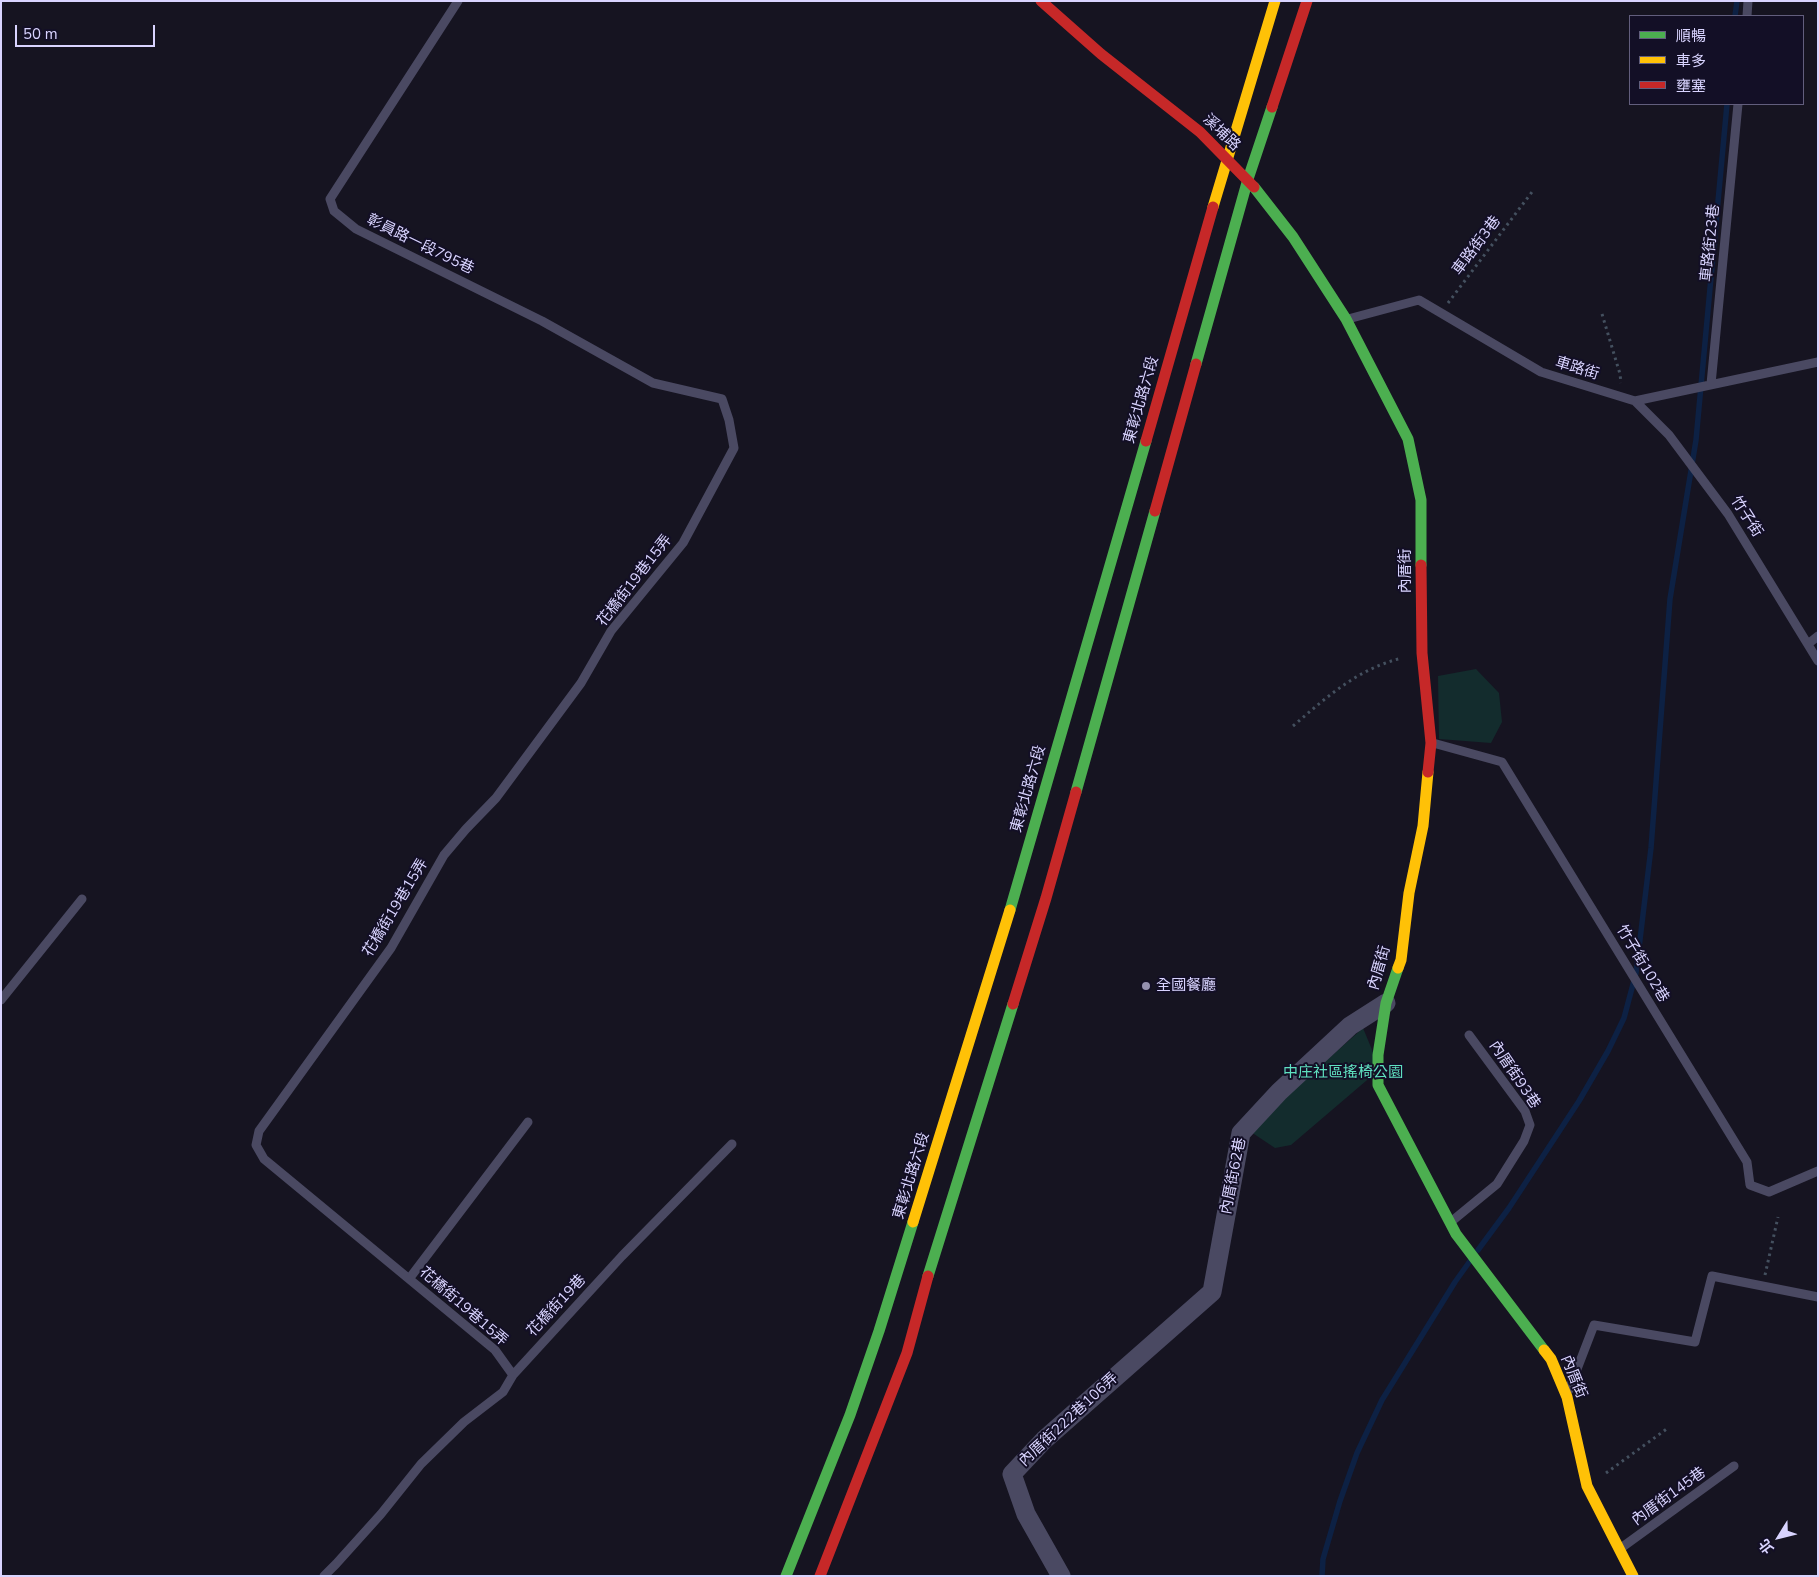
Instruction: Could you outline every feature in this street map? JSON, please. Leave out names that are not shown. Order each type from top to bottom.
[{"type":"street","name":"溪埔路","points":[[1040,1],[1101,54],[1200,132],[1248,179],[1293,236],[1346,319]]},
{"type":"street","name":"東彰北路六段","points":[[786,1576],[850,1415],[882,1322],[1013,899],[1275,1]]},
{"type":"street","points":[[820,1576],[907,1353],[924,1290],[1046,898],[1248,179],[1308,1]]},
{"type":"street","name":"內厝街","points":[[1346,319],[1408,439],[1421,500],[1422,652],[1431,743],[1423,826],[1409,893],[1401,960],[1386,1003],[1378,1055],[1378,1084],[1456,1234],[1551,1359],[1567,1397],[1587,1486],[1634,1576]]},
{"type":"street","name":"內厝街62巷","points":[[1212,1292],[1241,1133],[1279,1092],[1350,1026],[1386,1003]]},
{"type":"street","name":"內厝街222巷106弄","points":[[1061,1576],[1026,1514],[1012,1474],[1044,1440],[1212,1292]]},
{"type":"lane","name":"彰員路一段795巷","points":[[458,1],[330,199],[334,211],[356,229],[542,321],[653,383],[722,400]]},
{"type":"lane","points":[[1747,15],[1748,1]]},
{"type":"lane","name":"車路街23巷","points":[[1711,384],[1738,105]]},
{"type":"lane","name":"車路街","points":[[1346,319],[1419,300],[1540,372],[1635,401],[1818,362]]},
{"type":"lane","name":"花橋街19巷15弄","points":[[512,1375],[495,1350],[264,1159],[256,1145],[259,1131],[391,948],[444,855],[496,798],[577,689],[611,631],[683,543],[734,448],[729,420],[722,400]]},
{"type":"lane","name":"竹子街","points":[[1635,401],[1669,435],[1728,514],[1818,661]]},
{"type":"lane","points":[[1808,644],[1818,636]]},
{"type":"lane","name":"竹子街102巷","points":[[1431,743],[1502,762],[1747,1162],[1750,1185],[1769,1192],[1818,1171]]},
{"type":"lane","points":[[1,1000],[82,899]]},
{"type":"lane","name":"內厝街93巷","points":[[1450,1222],[1497,1184],[1524,1140],[1530,1125],[1524,1111],[1469,1035]]},
{"type":"lane","points":[[409,1280],[528,1122]]},
{"type":"lane","name":"花橋街19巷","points":[[324,1576],[374,1521],[421,1464],[464,1422],[503,1392],[512,1375],[622,1256],[732,1144]]},
{"type":"lane","points":[[1567,1397],[1594,1325],[1695,1342],[1712,1276],[1818,1297]]},
{"type":"lane","name":"內厝街145巷","points":[[1620,1550],[1734,1466]]},
{"type":"path","name":"車路街3巷","points":[[1440,314],[1532,192]]},
{"type":"path","points":[[1602,314],[1620,374],[1623,398]]},
{"type":"path","points":[[1293,726],[1332,692],[1352,679],[1382,663],[1422,652]]},
{"type":"path","points":[[1763,1286],[1778,1217]]},
{"type":"path","points":[[1587,1486],[1668,1428]]},
{"type":"green space","points":[[1476,669],[1499,693],[1502,722],[1491,743],[1439,739],[1438,676]]},
{"type":"green space","name":"中庄社區搖椅公園","points":[[1363,1028],[1380,1069],[1291,1145],[1275,1148],[1248,1130]]},
{"type":"waterway","points":[[1735,15],[1737,1]]},
{"type":"waterway","points":[[1478,1250],[1509,1208],[1579,1101],[1608,1051],[1624,1018],[1636,973],[1651,848],[1670,599],[1696,440],[1727,105]]},
{"type":"waterway","points":[[1322,1576],[1323,1559],[1340,1501],[1357,1453],[1382,1400],[1470,1261]]},
{"type":"traffic: fast","points":[[1196,364],[1248,179],[1272,107]]},
{"type":"traffic: fast","points":[[1254,187],[1293,237],[1346,319],[1408,439],[1421,500],[1421,565]]},
{"type":"traffic: fast","points":[[1010,910],[1146,441]]},
{"type":"traffic: fast","points":[[1076,792],[1155,511]]},
{"type":"traffic: fast","points":[[1398,968],[1386,1003],[1378,1055],[1378,1085],[1456,1234],[1544,1350]]},
{"type":"traffic: fast","points":[[928,1276],[1013,1004]]},
{"type":"traffic: fast","points":[[786,1576],[850,1415],[879,1331],[913,1222]]},
{"type":"traffic: slow","points":[[1213,207],[1275,1]]},
{"type":"traffic: slow","points":[[1398,968],[1401,960],[1409,893],[1423,826],[1428,772]]},
{"type":"traffic: slow","points":[[913,1222],[1010,910]]},
{"type":"traffic: slow","points":[[1544,1350],[1551,1359],[1567,1397],[1587,1486],[1633,1576]]},
{"type":"traffic: jam","points":[[1041,1],[1101,54],[1200,132],[1254,187]]},
{"type":"traffic: jam","points":[[1272,107],[1307,1]]},
{"type":"traffic: jam","points":[[1146,441],[1213,207]]},
{"type":"traffic: jam","points":[[1155,511],[1196,364]]},
{"type":"traffic: jam","points":[[1421,565],[1422,653],[1431,743],[1428,772]]},
{"type":"traffic: jam","points":[[1013,1004],[1076,792]]},
{"type":"traffic: jam","points":[[820,1576],[907,1353],[928,1276]]},
{"type":"place","name":"全國餐廳","points":[[1146,986]]}]
